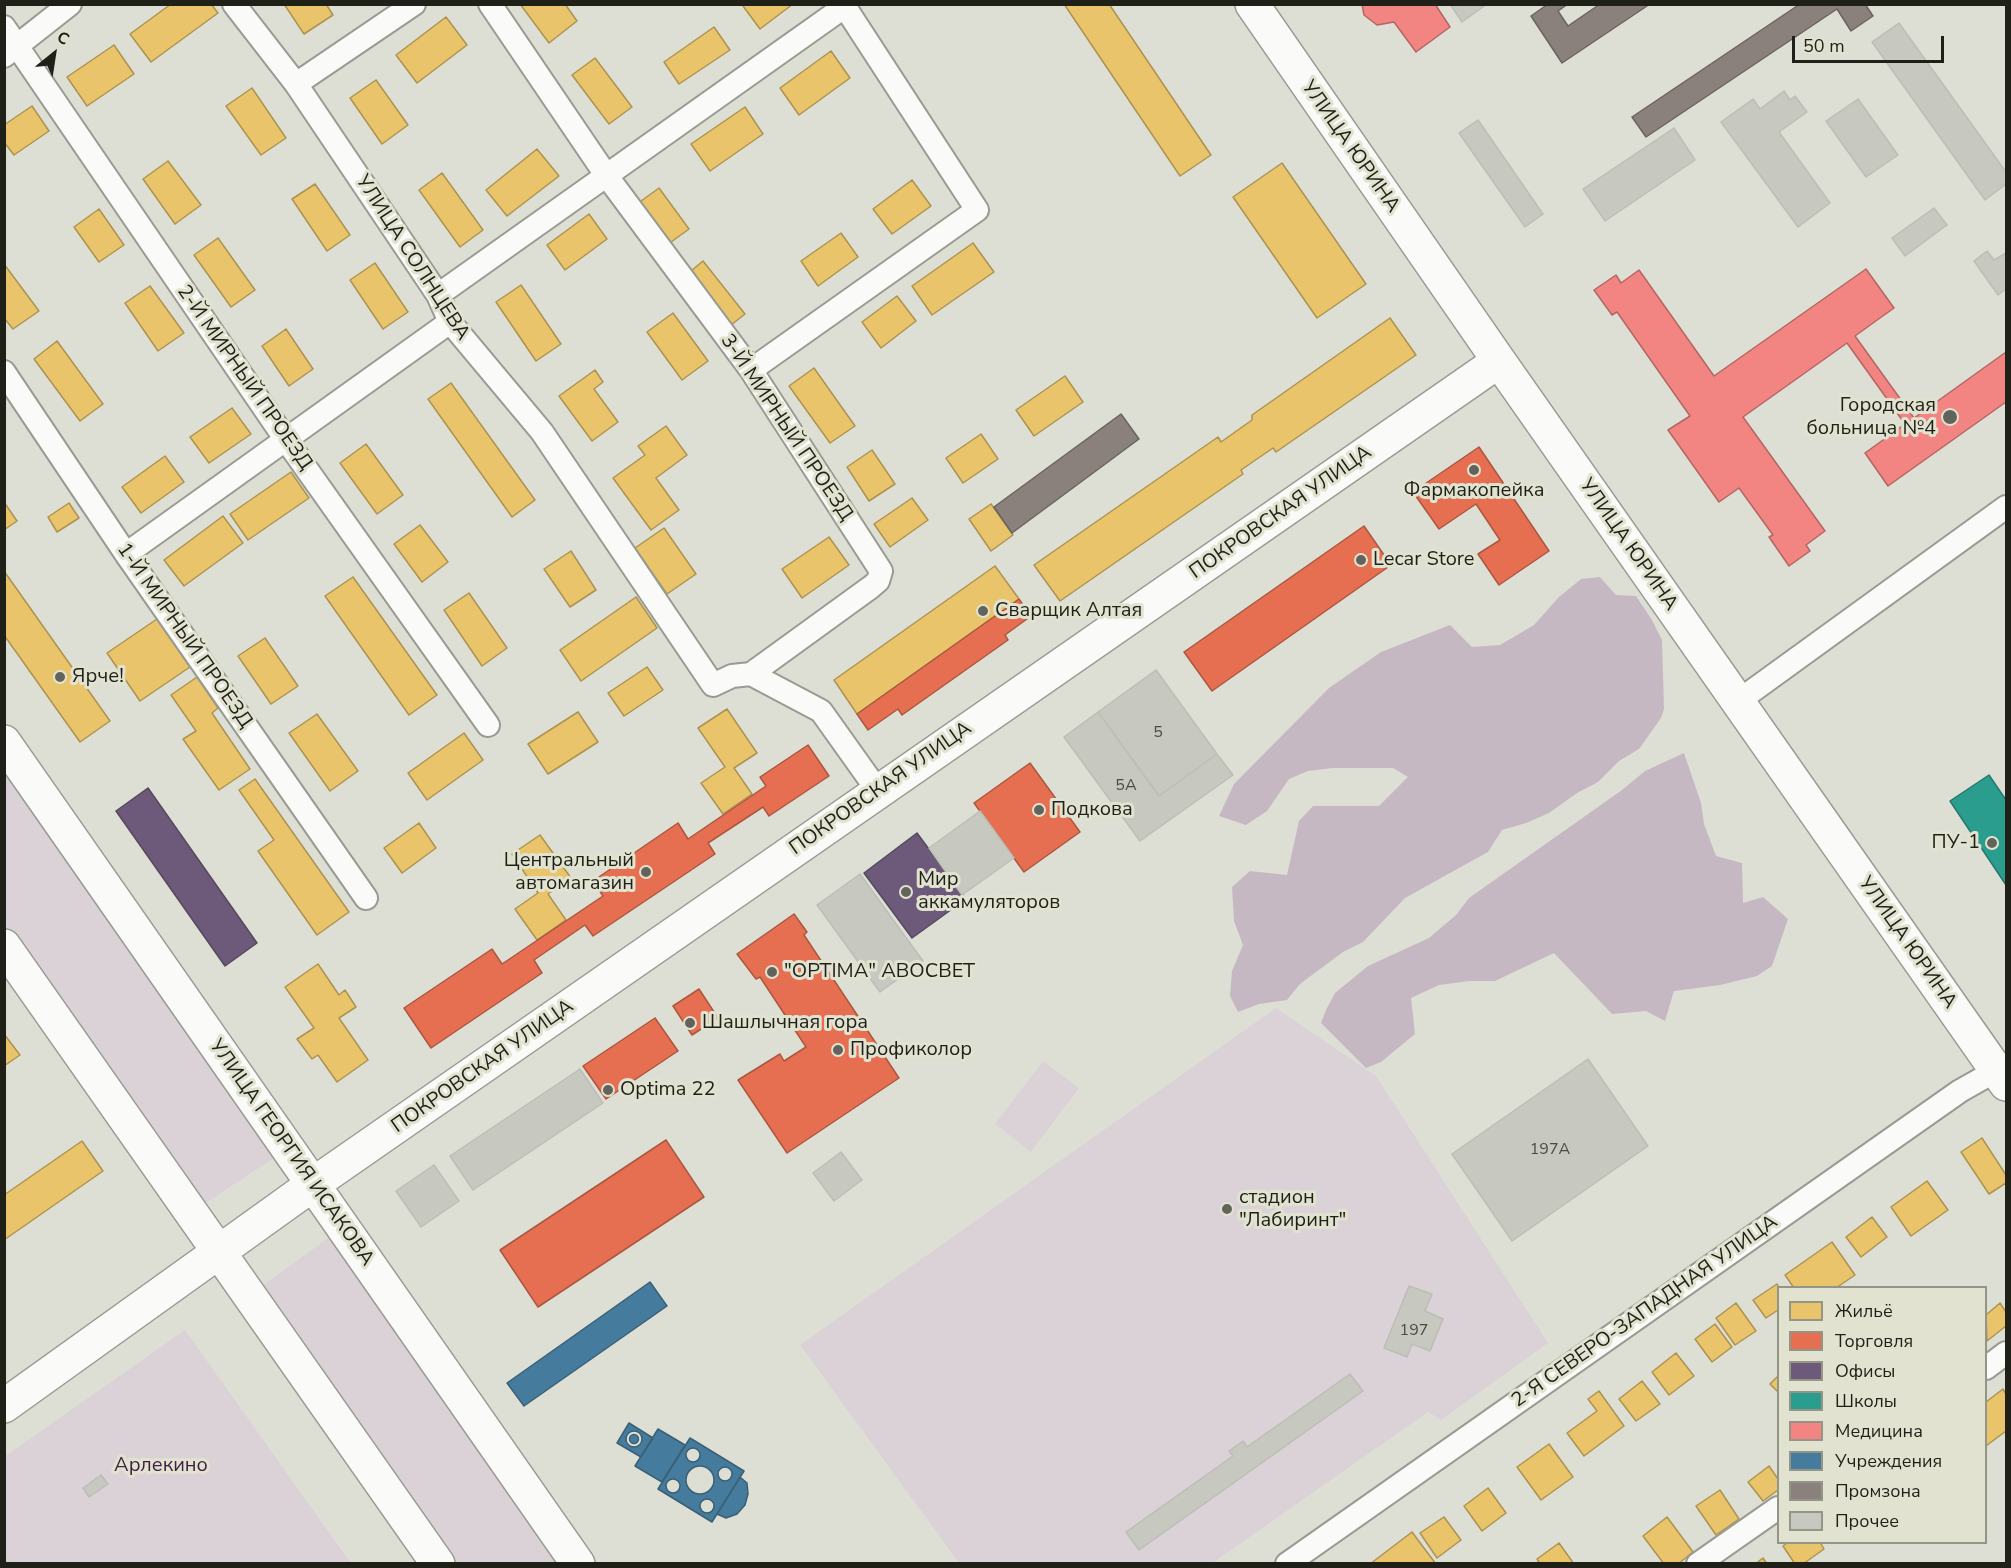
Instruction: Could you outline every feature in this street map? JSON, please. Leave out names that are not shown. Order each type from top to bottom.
[{"type":"street","points":[[9,43],[70,4]]},
{"type":"street","name":"УЛИЦА СОЛНЦЕВА","points":[[234,4],[296,84],[438,295],[450,322],[542,432],[713,685],[732,676],[751,674]]},
{"type":"street","points":[[296,84],[414,4]]},
{"type":"street","name":"3-Й МИРНЫЙ ПРОЕЗД","points":[[490,4],[606,175],[751,370],[881,571],[878,581],[871,587],[751,674]]},
{"type":"street","name":"УЛИЦА ЮРИНА","points":[[1252,4],[1737,702],[2003,1073]]},
{"type":"street","points":[[438,295],[843,6],[977,210],[751,370]]},
{"type":"street","name":"2-Й МИРНЫЙ ПРОЕЗД","points":[[9,43],[488,725]]},
{"type":"street","points":[[126,554],[450,322]]},
{"type":"street","name":"ПОКРОВСКАЯ УЛИЦА","points":[[4,1406],[312,1185],[1499,361]]},
{"type":"street","name":"1-Й МИРНЫЙ ПРОЕЗД","points":[[4,372],[126,554],[366,898]]},
{"type":"street","points":[[1737,702],[2007,507]]},
{"type":"street","points":[[751,674],[821,711],[878,791]]},
{"type":"street","name":"УЛИЦА ГЕОРГИЯ ИСАКОВА","points":[[4,742],[578,1563]]},
{"type":"street","points":[[4,946],[438,1563]]},
{"type":"street","name":"2-Я СЕВЕРО-ЗАПАДНАЯ УЛИЦА","points":[[1296,1561],[1950,1098],[2003,1073]]},
{"type":"street","points":[[1987,1367],[2007,1353]]},
{"type":"street","points":[[1698,1563],[1777,1509]]},
{"type":"green space","points":[[4,760],[280,1154],[201,1206],[5,925]]},
{"type":"green space","name":"стадион \"Лабиринт\"","points":[[1276,1008],[1376,1076],[1548,1343],[1441,1420],[1428,1412],[1211,1564],[959,1563],[800,1345]]},
{"type":"green space","points":[[1043,1061],[1079,1088],[1031,1152],[995,1124]]},
{"type":"green space","points":[[338,1231],[569,1563],[453,1563],[259,1288]]},
{"type":"green space","name":"Арлекино","points":[[185,1330],[351,1563],[5,1563],[4,1457]]},
{"type":"shaded area","points":[[1600,577],[1616,595],[1636,596],[1662,640],[1664,709],[1661,718],[1639,749],[1619,761],[1598,782],[1577,793],[1549,813],[1502,830],[1488,852],[1405,898],[1363,942],[1343,952],[1300,984],[1287,1000],[1259,1004],[1238,1012],[1230,996],[1232,971],[1243,945],[1234,921],[1232,887],[1250,871],[1287,875],[1299,821],[1313,806],[1379,806],[1408,777],[1393,768],[1333,768],[1308,771],[1289,779],[1267,811],[1246,825],[1219,816],[1234,784],[1329,688],[1381,652],[1450,625],[1472,647],[1500,645],[1534,625],[1559,597],[1581,579]]},
{"type":"shaded area","points":[[1684,753],[1701,803],[1704,824],[1716,856],[1742,863],[1743,903],[1763,897],[1788,919],[1772,966],[1757,976],[1720,985],[1674,991],[1665,1021],[1646,1011],[1612,1014],[1554,953],[1495,981],[1469,981],[1439,985],[1411,998],[1415,1034],[1381,1062],[1366,1068],[1321,1023],[1335,993],[1368,966],[1429,938],[1456,915],[1469,898],[1622,790],[1645,771]]},
{"type":"building: Жильё","points":[[171,4],[211,4],[218,13],[151,62],[130,34]]},
{"type":"building: Жильё","points":[[284,4],[326,4],[333,15],[304,34]]},
{"type":"building: Жильё","points":[[520,4],[565,4],[577,21],[549,43]]},
{"type":"building: Жильё","points":[[745,4],[793,4],[760,29],[743,6]]},
{"type":"building: Жильё","points":[[1064,4],[1109,4],[1211,155],[1180,176]]},
{"type":"building: Жильё","points":[[446,17],[467,45],[417,83],[396,55]]},
{"type":"building: Жильё","points":[[714,27],[730,50],[679,84],[664,62]]},
{"type":"building: Жильё","points":[[114,45],[134,74],[87,106],[67,77]]},
{"type":"building: Жильё","points":[[831,51],[850,78],[799,115],[780,88]]},
{"type":"building: Жильё","points":[[595,58],[632,107],[609,124],[572,75]]},
{"type":"building: Жильё","points":[[376,80],[408,125],[382,144],[350,98]]},
{"type":"building: Жильё","points":[[252,88],[286,138],[261,155],[226,106]]},
{"type":"building: Жильё","points":[[32,106],[49,131],[14,155],[4,142],[4,125]]},
{"type":"building: Жильё","points":[[745,107],[763,134],[710,171],[691,144]]},
{"type":"building: Жильё","points":[[537,149],[559,176],[507,216],[486,190]]},
{"type":"building: Жильё","points":[[168,161],[201,205],[175,224],[143,179]]},
{"type":"building: Жильё","points":[[1282,163],[1366,284],[1317,318],[1233,197]]},
{"type":"building: Жильё","points":[[442,173],[483,230],[460,247],[419,190]]},
{"type":"building: Жильё","points":[[912,180],[931,206],[892,234],[873,209]]},
{"type":"building: Жильё","points":[[315,184],[350,235],[327,251],[292,199]]},
{"type":"building: Жильё","points":[[659,188],[689,229],[667,245],[637,204]]},
{"type":"building: Жильё","points":[[99,209],[124,245],[99,262],[74,227]]},
{"type":"building: Жильё","points":[[589,214],[607,239],[565,270],[547,245]]},
{"type":"building: Жильё","points":[[841,233],[858,257],[818,286],[801,261]]},
{"type":"building: Жильё","points":[[218,238],[255,290],[231,307],[194,255]]},
{"type":"building: Жильё","points":[[973,243],[994,272],[932,315],[912,286]]},
{"type":"building: Жильё","points":[[703,261],[745,314],[726,329],[685,276]]},
{"type":"building: Жильё","points":[[375,263],[408,312],[383,329],[350,280]]},
{"type":"building: Жильё","points":[[4,264],[39,311],[13,329],[4,318]]},
{"type":"building: Жильё","points":[[521,285],[561,344],[536,361],[496,302]]},
{"type":"building: Жильё","points":[[150,286],[184,333],[158,351],[125,303]]},
{"type":"building: Жильё","points":[[897,296],[916,321],[881,348],[862,322]]},
{"type":"building: Жильё","points":[[673,313],[708,361],[682,380],[647,332]]},
{"type":"building: Жильё","points":[[1390,318],[1416,355],[1276,452],[1273,448],[1241,470],[1243,474],[1060,601],[1034,565],[1218,437],[1221,442],[1252,420],[1252,415]]},
{"type":"building: Жильё","points":[[286,329],[313,369],[289,386],[262,346]]},
{"type":"building: Жильё","points":[[57,341],[103,404],[80,421],[34,359]]},
{"type":"building: Жильё","points":[[814,368],[855,426],[830,443],[789,386]]},
{"type":"building: Жильё","points":[[595,370],[603,382],[594,389],[618,422],[592,441],[559,396]]},
{"type":"building: Жильё","points":[[1065,376],[1083,402],[1034,436],[1016,410]]},
{"type":"building: Жильё","points":[[451,383],[535,500],[512,517],[428,399]]},
{"type":"building: Жильё","points":[[232,408],[251,434],[209,463],[190,437]]},
{"type":"building: Жильё","points":[[666,426],[687,455],[656,478],[679,510],[651,530],[613,478],[645,455],[638,446]]},
{"type":"building: Жильё","points":[[981,434],[998,459],[963,483],[946,458]]},
{"type":"building: Жильё","points":[[366,444],[403,495],[377,514],[340,463]]},
{"type":"building: Жильё","points":[[872,450],[895,484],[869,501],[847,467]]},
{"type":"building: Жильё","points":[[165,456],[184,482],[141,513],[122,487]]},
{"type":"building: Жильё","points":[[291,472],[309,498],[248,540],[230,514]]},
{"type":"building: Жильё","points":[[912,498],[928,520],[890,547],[874,524]]},
{"type":"building: Жильё","points":[[4,502],[17,521],[4,530]]},
{"type":"building: Жильё","points":[[69,503],[79,518],[57,532],[48,517]]},
{"type":"building: Жильё","points":[[991,504],[1013,535],[991,551],[969,519]]},
{"type":"building: Жильё","points":[[223,516],[243,543],[184,586],[164,560]]},
{"type":"building: Жильё","points":[[420,525],[448,562],[422,582],[394,544]]},
{"type":"building: Жильё","points":[[664,528],[696,574],[667,594],[635,548]]},
{"type":"building: Жильё","points":[[829,537],[849,565],[802,598],[782,569]]},
{"type":"building: Жильё","points":[[571,551],[596,590],[570,607],[544,569]]},
{"type":"building: Жильё","points":[[995,566],[1019,599],[857,714],[834,680]]},
{"type":"building: Жильё","points":[[4,571],[110,721],[80,742],[4,635]]},
{"type":"building: Жильё","points":[[353,577],[437,695],[409,715],[325,596]]},
{"type":"building: Жильё","points":[[469,593],[507,648],[482,666],[444,610]]},
{"type":"building: Жильё","points":[[636,597],[657,628],[581,681],[560,650]]},
{"type":"building: Жильё","points":[[157,619],[190,667],[140,701],[107,653]]},
{"type":"building: Жильё","points":[[265,638],[298,686],[271,704],[238,656]]},
{"type":"building: Жильё","points":[[647,667],[663,690],[624,716],[608,693]]},
{"type":"building: Жильё","points":[[197,677],[218,708],[212,713],[250,769],[219,790],[183,739],[196,731],[171,695]]},
{"type":"building: Жильё","points":[[727,709],[757,753],[734,768],[752,794],[723,814],[701,783],[725,767],[698,728]]},
{"type":"building: Жильё","points":[[578,712],[598,742],[548,774],[528,744]]},
{"type":"building: Жильё","points":[[317,714],[358,771],[330,791],[289,733]]},
{"type":"building: Жильё","points":[[464,733],[483,760],[427,800],[408,773]]},
{"type":"building: Жильё","points":[[255,779],[349,912],[317,935],[258,851],[274,840],[239,790]]},
{"type":"building: Жильё","points":[[419,823],[436,848],[402,873],[384,848]]},
{"type":"building: Жильё","points":[[540,835],[571,878],[548,894],[566,920],[537,940],[515,909],[538,893],[512,854]]},
{"type":"building: Жильё","points":[[318,964],[339,995],[345,990],[356,1007],[339,1018],[368,1060],[337,1082],[318,1055],[312,1059],[297,1039],[314,1028],[285,987]]},
{"type":"building: Жильё","points":[[4,1034],[20,1055],[4,1066]]},
{"type":"building: Жильё","points":[[1982,1138],[2006,1175],[2006,1183],[1989,1194],[1961,1152]]},
{"type":"building: Жильё","points":[[82,1141],[103,1171],[4,1240],[4,1195]]},
{"type":"building: Жильё","points":[[1927,1181],[1948,1210],[1911,1236],[1891,1207]]},
{"type":"building: Жильё","points":[[1872,1217],[1887,1237],[1861,1257],[1846,1237]]},
{"type":"building: Жильё","points":[[1832,1242],[1855,1275],[1839,1286],[1793,1286],[1785,1275]]},
{"type":"building: Жильё","points":[[1777,1284],[1777,1311],[1766,1318],[1753,1300]]},
{"type":"building: Жильё","points":[[1736,1303],[1756,1331],[1735,1345],[1716,1318]]},
{"type":"building: Жильё","points":[[2000,1303],[2006,1312],[2006,1326],[1987,1341],[1987,1314]]},
{"type":"building: Жильё","points":[[1715,1324],[1732,1347],[1712,1362],[1695,1339]]},
{"type":"building: Жильё","points":[[1676,1353],[1694,1376],[1669,1395],[1652,1372]]},
{"type":"building: Жильё","points":[[1777,1377],[1777,1391],[1770,1384]]},
{"type":"building: Жильё","points":[[1642,1381],[1660,1404],[1636,1421],[1619,1399]]},
{"type":"building: Жильё","points":[[2003,1389],[2006,1394],[2006,1431],[1987,1445],[1987,1401]]},
{"type":"building: Жильё","points":[[1599,1391],[1624,1426],[1584,1456],[1567,1433],[1597,1411],[1588,1399]]},
{"type":"building: Жильё","points":[[1549,1444],[1573,1477],[1541,1500],[1517,1467]]},
{"type":"building: Жильё","points":[[1769,1466],[1777,1478],[1777,1491],[1763,1501],[1748,1482]]},
{"type":"building: Жильё","points":[[1488,1488],[1506,1513],[1482,1531],[1464,1506]]},
{"type":"building: Жильё","points":[[1720,1490],[1739,1519],[1716,1535],[1696,1506]]},
{"type":"building: Жильё","points":[[1444,1517],[1461,1540],[1437,1558],[1420,1533]]},
{"type":"building: Жильё","points":[[1667,1517],[1693,1552],[1678,1564],[1664,1564],[1643,1536]]},
{"type":"building: Жильё","points":[[1412,1532],[1436,1564],[1370,1564]]},
{"type":"building: Жильё","points":[[1559,1543],[1574,1564],[1540,1564],[1537,1559]]},
{"type":"building: Жильё","points":[[1786,1544],[1821,1544],[1824,1549],[1803,1564],[1795,1564],[1783,1546]]},
{"type":"building: Жильё","points":[[1763,1558],[1767,1564],[1755,1564]]},
{"type":"building: Торговля","points":[[1479,447],[1549,551],[1499,585],[1478,554],[1500,540],[1476,504],[1439,529],[1413,492]]},
{"type":"building: Торговля","points":[[1364,526],[1391,565],[1212,691],[1184,652]]},
{"type":"building: Торговля","points":[[1019,599],[1031,616],[1005,635],[1008,640],[902,715],[898,709],[868,730],[857,714]]},
{"type":"building: Торговля","points":[[808,745],[829,776],[769,816],[763,807],[708,843],[715,854],[593,936],[585,925],[534,960],[542,973],[431,1048],[404,1008],[492,949],[502,964],[603,896],[593,881],[678,823],[688,839],[766,786],[760,777]]},
{"type":"building: Торговля","points":[[1030,763],[1080,832],[1024,872],[974,803]]},
{"type":"building: Торговля","points":[[794,914],[807,932],[804,935],[899,1078],[787,1153],[738,1080],[780,1054],[784,1061],[806,1047],[760,977],[756,979],[737,954]]},
{"type":"building: Торговля","points":[[699,989],[718,1018],[692,1035],[673,1006]]},
{"type":"building: Торговля","points":[[655,1018],[678,1051],[606,1099],[583,1066]]},
{"type":"building: Торговля","points":[[666,1140],[704,1197],[538,1307],[500,1250]]},
{"type":"building: Офисы","points":[[148,788],[257,943],[225,966],[116,811]]},
{"type":"building: Офисы","points":[[917,833],[966,899],[912,938],[864,873]]},
{"type":"building: Школы","name":"ПУ-1","points":[[1989,775],[2006,800],[2006,885],[1950,801]]},
{"type":"building: Медицина","points":[[1362,4],[1435,4],[1450,27],[1416,52],[1394,22],[1377,25],[1364,15]]},
{"type":"building: Медицина","name":"Городская больница №4","points":[[1866,269],[1894,308],[1855,336],[1914,418],[2006,352],[2006,402],[1888,486],[1865,453],[1905,424],[1847,343],[1743,417],[1825,531],[1806,545],[1810,551],[1789,566],[1769,537],[1773,535],[1739,488],[1719,502],[1668,430],[1690,416],[1617,312],[1612,315],[1594,290],[1616,275],[1621,283],[1639,270],[1714,376]]},
{"type":"building: Учреждения","points":[[650,1282],[667,1306],[524,1406],[507,1383]]},
{"type":"building: Учреждения","points":[[629,1423],[653,1438],[641,1457],[617,1443]]},
{"type":"building: Учреждения","points":[[658,1429],[685,1445],[662,1482],[635,1466]]},
{"type":"building: Учреждения","points":[[631,1431],[637,1431],[642,1439],[640,1445],[631,1447],[626,1442],[626,1436]]},
{"type":"building: Учреждения","points":[[634,1435],[638,1439],[634,1443],[630,1439]]},
{"type":"building: Учреждения","points":[[690,1438],[744,1471],[712,1522],[658,1489]]},
{"type":"building: Учреждения","points":[[693,1448],[698,1450],[700,1455],[698,1460],[693,1462],[688,1460],[686,1455],[688,1450]]},
{"type":"building: Учреждения","points":[[700,1466],[710,1470],[714,1480],[710,1490],[700,1494],[690,1490],[686,1480],[690,1470]]},
{"type":"building: Учреждения","points":[[725,1467],[730,1469],[732,1474],[730,1479],[725,1481],[720,1479],[718,1474],[720,1469]]},
{"type":"building: Учреждения","points":[[740,1477],[747,1483],[748,1494],[745,1505],[737,1514],[726,1518],[717,1514]]},
{"type":"building: Учреждения","points":[[673,1479],[678,1481],[680,1486],[678,1491],[673,1493],[668,1491],[666,1486],[668,1481]]},
{"type":"building: Учреждения","points":[[707,1499],[712,1501],[714,1506],[712,1511],[707,1513],[702,1511],[700,1506],[702,1501]]},
{"type":"building: Промзона","points":[[1548,4],[1568,4],[1558,11],[1568,26],[1600,4],[1650,4],[1562,63],[1531,16]]},
{"type":"building: Промзона","points":[[1800,4],[1865,4],[1873,16],[1851,31],[1837,9],[1646,137],[1632,117]]},
{"type":"building: Промзона","points":[[1121,414],[1139,439],[1012,533],[994,507]]},
{"type":"building: Прочее","points":[[1450,4],[1487,4],[1462,22]]},
{"type":"building: Прочее","points":[[1899,23],[2006,172],[2006,184],[1985,200],[1872,42]]},
{"type":"building: Прочее","points":[[1784,91],[1790,100],[1795,96],[1807,112],[1779,132],[1830,203],[1798,227],[1721,122],[1753,99],[1760,109]]},
{"type":"building: Прочее","points":[[1858,99],[1898,155],[1866,177],[1826,121]]},
{"type":"building: Прочее","points":[[1478,120],[1543,214],[1525,227],[1459,133]]},
{"type":"building: Прочее","points":[[1674,128],[1695,160],[1605,221],[1583,189]]},
{"type":"building: Прочее","points":[[1934,208],[1947,225],[1905,256],[1892,238]]},
{"type":"building: Прочее","points":[[1987,251],[1994,260],[2006,253],[2006,289],[1998,295],[1974,261]]},
{"type":"building: Прочее","points":[[1156,670],[1217,754],[1159,796],[1098,712]]},
{"type":"building: Прочее","points":[[1098,712],[1159,796],[1217,754],[1233,775],[1140,841],[1064,737]]},
{"type":"building: Прочее","points":[[980,811],[1014,858],[962,895],[929,848]]},
{"type":"building: Прочее","points":[[860,874],[923,961],[880,992],[817,905]]},
{"type":"building: Прочее","points":[[1588,1059],[1648,1146],[1512,1241],[1452,1154]]},
{"type":"building: Прочее","points":[[580,1069],[603,1103],[473,1190],[450,1156]]},
{"type":"building: Прочее","points":[[841,1152],[862,1180],[834,1201],[813,1173]]},
{"type":"building: Прочее","points":[[434,1165],[459,1201],[421,1227],[396,1191]]},
{"type":"building: Прочее","points":[[1409,1286],[1432,1294],[1425,1311],[1443,1319],[1430,1351],[1412,1344],[1407,1357],[1384,1348]]},
{"type":"building: Прочее","points":[[1350,1374],[1363,1391],[1139,1550],[1126,1532],[1233,1456],[1229,1451],[1243,1441],[1247,1447]]},
{"type":"building: Прочее","points":[[101,1475],[108,1484],[89,1497],[83,1488]]},
{"type":"place","name":"Городская больница №4","points":[[1950,417]]},
{"type":"place","name":"Фармакопейка","points":[[1474,470]]},
{"type":"place","name":"Lecar Store","points":[[1361,560]]},
{"type":"place","name":"Сварщик Алтая","points":[[983,611]]},
{"type":"place","name":"Ярче!","points":[[60,677]]},
{"type":"place","name":"Подкова","points":[[1039,810]]},
{"type":"place","name":"ПУ-1","points":[[1992,843]]},
{"type":"place","name":"Центральный автомагазин","points":[[646,872]]},
{"type":"place","name":"Мир аккамуляторов","points":[[906,892]]},
{"type":"place","name":"\"OPTIMA\" АВОСВЕТ","points":[[772,972]]},
{"type":"place","name":"Шашлычная гора","points":[[690,1023]]},
{"type":"place","name":"Профиколор","points":[[838,1050]]},
{"type":"place","name":"Optima 22","points":[[608,1090]]},
{"type":"place","name":"стадион \"Лабиринт\"","points":[[1227,1209]]}]
